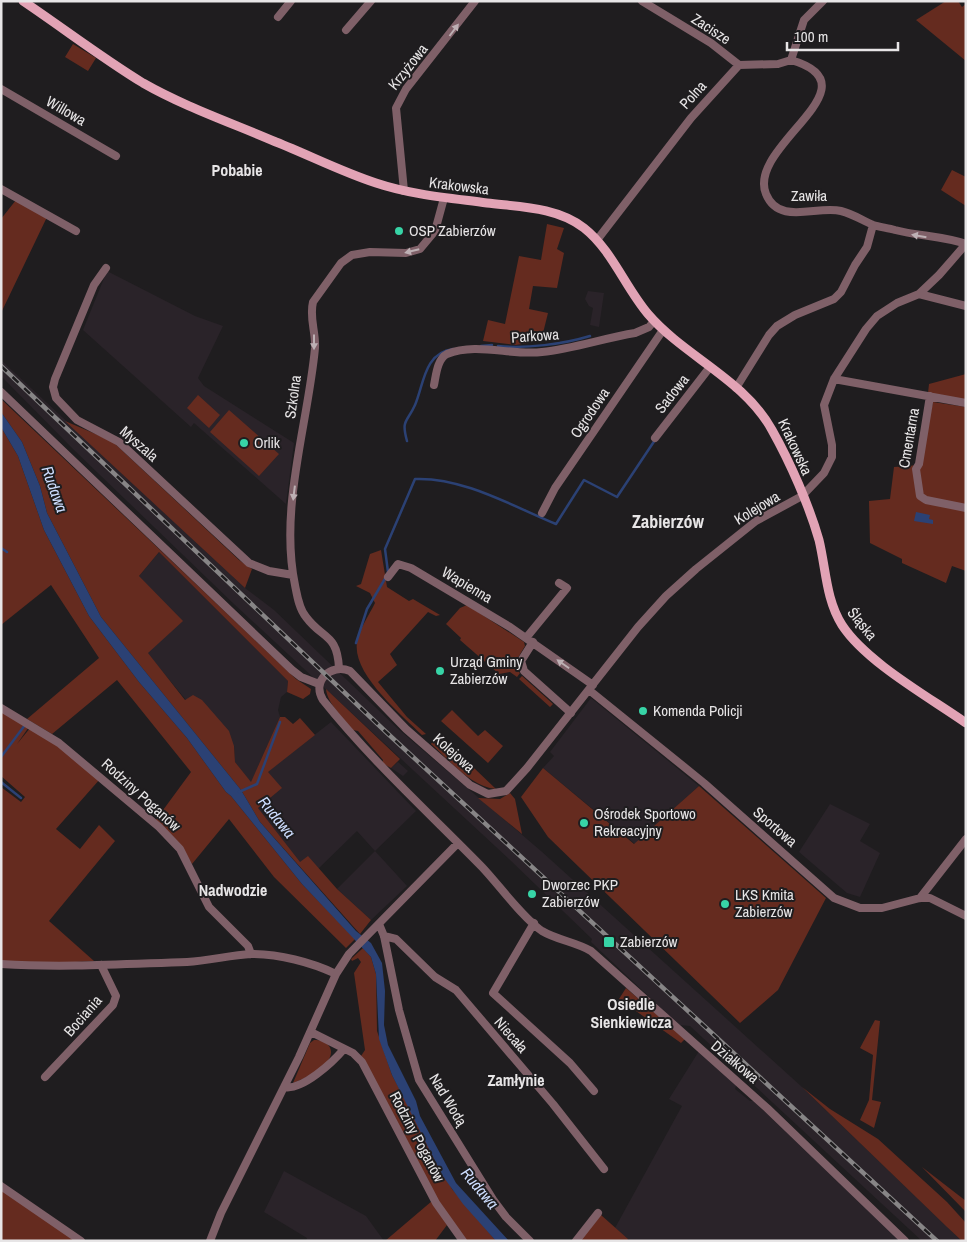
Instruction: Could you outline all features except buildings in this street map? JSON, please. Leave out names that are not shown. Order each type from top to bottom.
[{"type":"main road","name":"Krakowska","points":[[23,1],[32,4],[135,78],[167,95],[368,180],[404,191],[444,198],[552,212],[576,222],[596,240],[654,321],[758,408],[770,424],[802,496]]},
{"type":"main road","name":"Śląska","points":[[802,496],[819,543],[834,610],[847,632],[864,650],[966,723]]},
{"type":"street","points":[[278,17],[291,1]]},
{"type":"street","points":[[346,30],[371,1]]},
{"type":"street","name":"Krzyżowa","points":[[404,191],[395,112],[406,89],[475,1]]},
{"type":"street","name":"Zacisze","points":[[642,1],[711,43],[738,66]]},
{"type":"street","points":[[738,66],[778,64],[791,60],[804,20],[823,1]]},
{"type":"street","name":"Zawiła","points":[[791,60],[804,64],[814,71],[823,90],[814,108],[768,163],[763,178],[766,195],[780,209],[794,213],[840,211],[873,225],[918,236],[966,244]]},
{"type":"street","name":"Polna","points":[[596,240],[690,118],[738,66]]},
{"type":"street","name":"Willowa","points":[[1,89],[116,156]]},
{"type":"street","points":[[1,189],[76,231]]},
{"type":"street","name":"Szkolna","points":[[339,668],[334,644],[304,614],[290,554],[290,522],[315,347],[311,319],[313,302],[341,263],[352,255],[406,253],[420,249],[435,231],[444,198]]},
{"type":"street","points":[[736,388],[769,335],[777,326],[794,315],[834,299],[841,292],[855,265],[868,247],[873,225]]},
{"type":"street","points":[[802,496],[824,473],[832,457],[832,445],[824,404],[834,379],[866,329],[877,316],[919,294],[939,276],[966,244]]},
{"type":"street","name":"Myszala","points":[[106,268],[94,285],[55,379],[52,387],[56,398],[77,420],[119,442],[249,563],[269,571],[294,575]]},
{"type":"street","points":[[919,294],[966,306]]},
{"type":"street","name":"Parkowa","points":[[434,385],[439,363],[442,357],[447,354],[477,350],[519,354],[541,353],[635,333],[648,327],[654,321]]},
{"type":"street","name":"Ogrodowa","points":[[542,513],[555,488],[663,330]]},
{"type":"street","name":"Sadowa","points":[[655,438],[710,367]]},
{"type":"street","name":"Cmentarna","points":[[834,379],[966,403]]},
{"type":"street","points":[[1,392],[296,674],[320,684]]},
{"type":"street","name":"Cmentarna","points":[[930,396],[919,464],[916,468],[920,496],[926,500],[966,508]]},
{"type":"street","name":"Kolejowa","points":[[339,668],[353,674],[406,729],[470,785],[488,794],[500,793],[512,786],[638,627],[666,596],[696,569],[756,521],[802,496]]},
{"type":"street","name":"Wapienna","points":[[388,577],[398,564],[404,564],[452,591],[533,642],[591,688]]},
{"type":"street","points":[[526,638],[567,588],[559,584]]},
{"type":"street","points":[[533,642],[521,661],[524,670],[571,713]]},
{"type":"street","points":[[339,668],[329,671],[320,684],[320,693],[323,700],[373,758],[534,923],[493,992],[570,1063],[594,1091]]},
{"type":"street","name":"Sportowa","points":[[591,688],[704,783],[834,898],[860,908],[882,908],[920,898],[930,898],[966,916]]},
{"type":"street","name":"Rodziny Poganów","points":[[1,708],[59,743],[159,826],[180,849],[209,907],[248,946],[251,954]]},
{"type":"street","points":[[920,898],[966,839]]},
{"type":"street","points":[[210,1241],[311,1032],[336,974],[349,954],[458,843]]},
{"type":"street","name":"Działkowa","points":[[534,923],[547,933],[578,943],[591,951],[767,1108],[905,1241]]},
{"type":"street","name":"Nad Wodą","points":[[376,927],[384,936],[399,1010],[419,1080],[494,1201],[506,1217],[530,1241]]},
{"type":"street","name":"Niecała","points":[[384,936],[396,939],[435,978],[456,990],[553,1104],[604,1169]]},
{"type":"street","points":[[1,964],[38,966],[208,961],[251,954],[310,963],[336,974]]},
{"type":"street","name":"Bociania","points":[[45,1077],[112,1005],[116,996],[101,965]]},
{"type":"street","name":"Rodziny Poganów","points":[[311,1032],[353,1053],[362,1062],[436,1203],[463,1241]]},
{"type":"street","points":[[284,1087],[292,1088],[303,1083],[328,1066],[344,1049]]},
{"type":"street","points":[[1,1186],[82,1241]]},
{"type":"street","points":[[576,1241],[598,1213]]},
{"type":"shaded area","points":[[946,1],[958,1],[962,7],[966,4],[966,61],[916,20]]},
{"type":"shaded area","points":[[73,44],[96,58],[88,71],[65,57]]},
{"type":"shaded area","points":[[952,170],[966,177],[966,206],[941,190]]},
{"type":"shaded area","points":[[16,200],[47,217],[1,313],[1,219]]},
{"type":"shaded area","points":[[547,224],[564,228],[557,249],[564,253],[557,288],[533,286],[529,309],[548,313],[541,341],[516,345],[483,341],[488,320],[505,324],[519,256],[541,260]]},
{"type":"shaded area","points":[[107,271],[195,316],[223,326],[198,378],[204,386],[294,443],[286,504],[194,423],[191,427],[83,330]]},
{"type":"shaded area","points":[[588,291],[604,293],[599,327],[590,325],[593,308],[589,306],[585,299]]},
{"type":"shaded area","points":[[1,360],[245,588],[274,610],[397,728],[541,851],[802,1087],[962,1241],[922,1241],[690,1026],[679,1025],[591,942],[592,939],[509,859],[235,605],[73,449],[1,376]]},
{"type":"shaded area","points":[[966,374],[966,400],[928,393],[929,384]]},
{"type":"shaded area","points":[[198,395],[220,415],[209,428],[187,408]]},
{"type":"shaded area","points":[[1,399],[296,679],[311,689],[310,694],[303,699],[287,692],[288,681],[159,552],[139,576],[183,621],[148,653],[185,700],[193,695],[202,700],[229,731],[234,746],[235,762],[251,782],[280,717],[285,717],[293,724],[300,718],[315,735],[268,772],[282,788],[258,808],[300,862],[308,856],[337,889],[371,920],[360,934],[260,822],[241,790],[101,617],[47,513],[40,486],[22,442],[1,412]]},
{"type":"shaded area","points":[[933,402],[966,407],[966,571],[952,566],[946,583],[902,563],[902,559],[870,543],[869,501],[890,499],[894,467],[919,465]]},
{"type":"shaded area","name":"Orlik","points":[[229,410],[279,454],[259,476],[210,432]]},
{"type":"shaded area","points":[[65,421],[112,441],[239,560],[252,569],[245,588]]},
{"type":"shaded area","points":[[1,427],[18,456],[44,530],[89,616],[139,682],[187,738],[226,792],[302,884],[355,939],[346,948],[274,877],[229,819],[192,864],[180,845],[155,821],[191,772],[117,680],[52,734],[27,719],[99,658],[51,585],[1,625]]},
{"type":"shaded area","points":[[381,550],[387,587],[409,601],[413,599],[440,615],[436,616],[428,612],[390,654],[397,665],[378,682],[407,717],[426,734],[422,735],[380,693],[362,667],[357,654],[358,637],[375,603],[370,593],[356,586],[361,584],[370,554]]},
{"type":"shaded area","points":[[159,552],[288,681],[287,692],[281,697],[278,710],[280,717],[251,783],[235,762],[234,746],[186,700],[147,653],[139,576]]},
{"type":"shaded area","points":[[467,605],[524,642],[525,646],[513,666],[520,673],[517,677],[510,672],[499,674],[460,640],[461,638],[446,624],[460,608]]},
{"type":"shaded area","points":[[522,676],[553,704],[550,707],[519,679]]},
{"type":"shaded area","points":[[326,689],[400,759],[391,768],[382,763],[383,760],[358,731],[353,730],[341,716],[329,700]]},
{"type":"shaded area","points":[[591,698],[699,786],[635,844],[543,768],[554,756],[550,752]]},
{"type":"shaded area","points":[[1,708],[31,724],[17,744],[31,727],[50,738],[100,779],[56,829],[80,849],[99,825],[115,841],[49,921],[94,961],[38,964],[1,962],[1,787],[21,802],[25,797],[1,776]]},
{"type":"shaded area","points":[[452,710],[478,736],[485,730],[503,746],[488,763],[441,721]]},
{"type":"shaded area","points":[[331,722],[416,811],[375,851],[357,831],[318,869],[300,863],[258,808],[266,801],[267,772]]},
{"type":"shaded area","points":[[435,738],[441,739],[436,744],[459,764],[463,764],[470,771],[474,768],[496,789],[478,783],[461,772],[431,744]]},
{"type":"shaded area","points":[[398,762],[408,771],[403,776],[391,768]]},
{"type":"shaded area","points":[[543,768],[634,844],[699,786],[826,898],[778,990],[740,1023],[548,837],[521,797]]},
{"type":"shaded area","points":[[510,793],[515,799],[522,834],[478,798],[500,799]]},
{"type":"shaded area","points":[[830,804],[870,824],[860,841],[880,853],[860,897],[847,893],[799,852]]},
{"type":"shaded area","points":[[375,851],[407,886],[371,920],[337,889]]},
{"type":"shaded area","points":[[363,948],[371,957],[376,974],[377,1031],[392,1075],[452,1189],[496,1241],[465,1241],[453,1226],[424,1176],[361,1056],[365,1050],[354,973],[361,962],[358,958],[352,961],[351,959]]},
{"type":"shaded area","points":[[626,988],[685,1039],[681,1043],[619,999]]},
{"type":"shaded area","points":[[875,1020],[880,1021],[872,1100],[881,1102],[874,1128],[860,1120],[869,1100],[873,1055],[860,1048]]},
{"type":"shaded area","points":[[314,1040],[322,1041],[329,1046],[330,1058],[319,1069],[293,1083],[310,1043]]},
{"type":"shaded area","points":[[699,1051],[737,1083],[735,1089],[750,1101],[758,1101],[902,1241],[630,1241],[615,1228],[682,1106],[669,1099]]},
{"type":"shaded area","points":[[802,1087],[830,1109],[878,1139],[947,1202],[966,1223],[966,1241],[962,1241],[947,1227]]},
{"type":"shaded area","points":[[922,1167],[966,1201],[966,1212]]},
{"type":"shaded area","points":[[284,1171],[366,1216],[384,1241],[306,1241],[307,1238],[264,1212]]},
{"type":"shaded area","points":[[1,1190],[76,1241],[1,1241]]},
{"type":"shaded area","points":[[432,1201],[447,1225],[435,1241],[385,1241]]},
{"type":"shaded area","points":[[601,1215],[628,1239],[627,1241],[580,1241]]},
{"type":"water","points":[[1,412],[22,442],[40,486],[47,513],[101,617],[241,790],[260,822],[356,931],[371,943],[382,963],[385,991],[384,1025],[388,1045],[416,1101],[420,1116],[456,1183],[509,1241],[496,1241],[463,1204],[442,1175],[392,1075],[379,1039],[376,974],[371,957],[302,884],[226,792],[187,738],[139,682],[89,616],[44,530],[18,456],[1,427]]},
{"type":"water","points":[[916,512],[930,515],[929,519],[933,520],[933,524],[914,521]]},
{"type":"waterway","points":[[498,346],[544,345],[590,336]]},
{"type":"waterway","points":[[481,346],[492,345]]},
{"type":"waterway","points":[[407,441],[405,425],[415,405],[426,371],[436,356],[453,349]]},
{"type":"waterway","points":[[388,572],[385,549],[415,479],[433,480],[469,488],[505,501],[556,524],[584,480],[617,497],[655,440]]},
{"type":"waterway","points":[[1,548],[7,552]]},
{"type":"waterway","points":[[356,643],[367,609],[386,577]]},
{"type":"waterway","points":[[239,792],[257,784],[280,722]]},
{"type":"waterway","points":[[1,757],[25,725]]},
{"type":"waterway","points":[[1,782],[21,798]]},
{"type":"railway","points":[[1,366],[386,732],[937,1241]]},
{"type":"place","name":"OSP Zabierzów","points":[[399,231]]},
{"type":"place","name":"Orlik","points":[[244,443]]},
{"type":"place","name":"Urząd Gminy Zabierzów","points":[[440,671]]},
{"type":"place","name":"Komenda Policji","points":[[643,711]]},
{"type":"place","name":"Ośrodek Sportowo Rekreacyjny","points":[[584,823]]},
{"type":"place","name":"Dworzec PKP Zabierzów","points":[[532,894]]},
{"type":"place","name":"LKS Kmita Zabierzów","points":[[725,904]]},
{"type":"place","name":"Zabierzów","points":[[609,942]]},
{"type":"district","name":"Pobabie","points":[[237,170]]},
{"type":"district","name":"Zabierzów","points":[[668,522]]},
{"type":"district","name":"Nadwodzie","points":[[233,890]]},
{"type":"district","name":"Osiedle Sienkiewicza","points":[[631,1013]]},
{"type":"district","name":"Zamłynie","points":[[516,1080]]},
{"type":"water label","name":"Rudawa","points":[[55,489]]},
{"type":"water label","name":"Rudawa","points":[[277,817]]},
{"type":"water label","name":"Rudawa","points":[[480,1188]]}]
